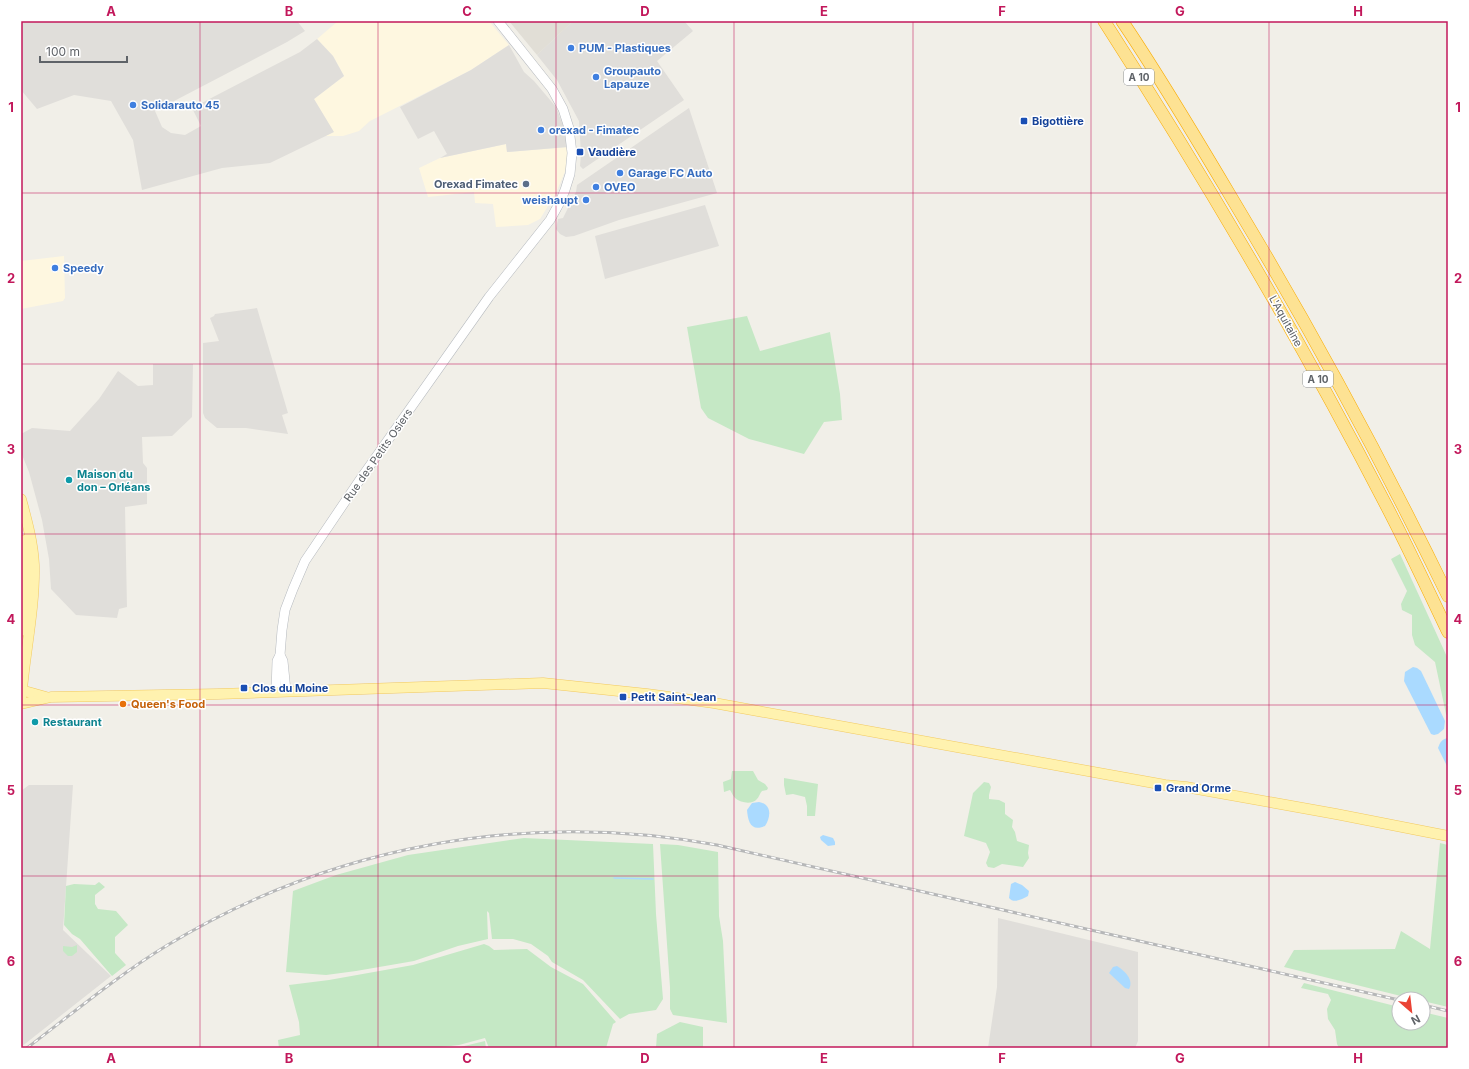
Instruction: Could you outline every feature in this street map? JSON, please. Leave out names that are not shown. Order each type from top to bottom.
[{"type":"highway","name":"L'Aquitaine","points":[[1104,21],[1210,192],[1275,302],[1366,466],[1397,526],[1448,632]]},
{"type":"highway","name":"L'Aquitaine","points":[[1122,21],[1224,184],[1315,340],[1379,459],[1448,596]]},
{"type":"main road","points":[[21,501],[25,529],[26,587],[21,631]]},
{"type":"main road","points":[[21,501],[31,537],[34,564],[34,588],[21,690],[21,702],[46,697],[276,692],[543,683],[647,694],[728,706],[1006,757],[1336,814],[1448,836]]},
{"type":"main road","points":[[21,690],[46,697]]},
{"type":"street","name":"Rue des Petits Osiers","points":[[276,692],[277,661],[280,655],[282,630],[286,610],[291,593],[305,561],[489,297],[541,232],[560,202],[570,174],[572,146],[567,119],[560,103],[552,89],[498,21]]},
{"type":"street","name":"Rue des Petits Osiers","points":[[280,655],[283,661],[286,691]]},
{"type":"shaded area","points":[[21,21],[297,21],[305,31],[287,42],[155,111],[162,127],[171,133],[185,135],[201,126],[192,108],[300,52],[317,39],[333,56],[344,76],[314,99],[334,132],[270,163],[222,168],[142,190],[133,140],[111,101],[74,95],[37,109],[21,90]]},
{"type":"shaded area","points":[[338,21],[489,21],[509,45],[471,70],[370,121],[359,131],[343,136],[325,136],[333,132],[314,99],[344,76],[333,56],[317,39]]},
{"type":"shaded area","points":[[509,21],[573,21],[537,55]]},
{"type":"shaded area","points":[[573,21],[684,21],[693,31],[657,61],[684,100],[583,169],[580,166],[581,154],[579,121],[557,80],[537,55]]},
{"type":"shaded area","points":[[509,45],[524,72],[534,81],[556,107],[564,128],[568,147],[507,152],[506,144],[440,158],[447,154],[434,131],[418,139],[400,107],[471,70]]},
{"type":"shaded area","points":[[689,108],[717,193],[619,220],[574,236],[566,237],[560,234],[556,229],[558,219],[563,218],[576,192],[577,185]]},
{"type":"shaded area","points":[[506,144],[507,152],[568,147],[566,169],[556,193],[540,219],[528,225],[496,227],[493,204],[475,203],[474,192],[428,197],[419,168],[440,158]]},
{"type":"shaded area","points":[[705,205],[719,246],[605,279],[595,236]]},
{"type":"shaded area","points":[[64,256],[65,298],[63,301],[21,309],[21,261]]},
{"type":"shaded area","points":[[257,308],[288,413],[282,415],[288,434],[246,428],[217,428],[205,418],[203,413],[203,343],[219,341],[210,318],[215,314]]},
{"type":"shaded area","points":[[153,364],[193,364],[192,417],[172,436],[142,437],[143,463],[147,468],[147,504],[125,507],[127,607],[119,609],[117,618],[76,615],[51,589],[49,559],[42,520],[29,472],[21,452],[21,434],[32,428],[70,431],[99,399],[118,371],[138,386],[153,385]]},
{"type":"shaded area","points":[[29,785],[73,785],[63,930],[111,976],[21,1047],[21,791]]},
{"type":"shaded area","points":[[998,918],[1138,952],[1138,1041],[1135,1048],[988,1048],[997,987]]},
{"type":"green space","points":[[747,316],[760,351],[830,332],[840,394],[842,420],[824,422],[804,454],[749,439],[708,418],[701,408],[687,327]]},
{"type":"green space","points":[[1400,554],[1448,659],[1448,717],[1446,714],[1435,662],[1415,645],[1412,635],[1412,615],[1402,610],[1401,604],[1407,591],[1391,559]]},
{"type":"green space","points":[[732,771],[753,771],[758,780],[765,784],[768,788],[767,790],[762,791],[757,799],[752,802],[746,803],[737,800],[730,790],[724,792],[723,782],[731,779]]},
{"type":"green space","points":[[784,778],[818,784],[815,816],[807,816],[805,797],[793,794],[786,795]]},
{"type":"green space","points":[[984,782],[989,783],[991,787],[989,799],[999,800],[1005,803],[1005,814],[1013,820],[1012,827],[1017,841],[1029,845],[1029,858],[1023,867],[1002,864],[994,868],[988,867],[986,863],[990,852],[986,843],[964,836],[973,793]]},
{"type":"green space","points":[[524,838],[653,844],[656,914],[663,999],[656,1010],[629,1014],[620,1019],[583,980],[552,962],[548,956],[531,944],[513,939],[492,939],[489,913],[487,911],[488,939],[458,946],[414,961],[356,971],[326,975],[286,972],[293,891],[336,875],[408,855]]},
{"type":"green space","points":[[1440,843],[1448,845],[1448,1007],[1431,1003],[1431,991],[1391,991],[1391,994],[1284,967],[1294,950],[1395,949],[1401,931],[1430,949]]},
{"type":"green space","points":[[660,844],[678,845],[718,852],[719,916],[723,941],[727,1023],[673,1015],[670,1009],[670,987]]},
{"type":"green space","points":[[99,882],[105,887],[95,895],[95,904],[98,909],[116,911],[128,925],[115,937],[115,953],[126,965],[112,976],[80,939],[72,934],[64,925],[66,886],[74,884],[95,885]]},
{"type":"green space","points":[[484,944],[494,950],[527,949],[551,967],[583,984],[616,1022],[613,1024],[606,1048],[489,1048],[485,1038],[459,1045],[432,1048],[279,1048],[278,1040],[300,1035],[299,1022],[289,985],[329,980],[413,965]]},
{"type":"green space","points":[[77,945],[77,952],[72,956],[68,956],[63,951],[63,946],[72,947]]},
{"type":"green space","points":[[1304,983],[1391,1005],[1391,1031],[1431,1031],[1431,1014],[1448,1018],[1448,1048],[1339,1048],[1335,1030],[1328,1019],[1327,1009],[1331,1000],[1328,994],[1301,988]]},
{"type":"green space","points":[[680,1022],[703,1027],[703,1048],[656,1048],[657,1034]]},
{"type":"green space","points":[[485,1041],[486,1048],[456,1048]]},
{"type":"water","points":[[1413,667],[1421,671],[1445,721],[1444,729],[1438,734],[1431,734],[1404,681],[1405,672]]},
{"type":"water","points":[[1448,738],[1448,768],[1438,748],[1444,739]]},
{"type":"water","points":[[759,802],[766,805],[769,815],[765,826],[756,828],[749,822],[747,810],[752,803]]},
{"type":"water","points":[[823,835],[833,838],[835,845],[828,846],[821,840],[820,837]]},
{"type":"water","points":[[1015,882],[1022,885],[1029,891],[1028,896],[1021,900],[1013,901],[1009,898],[1011,884]]},
{"type":"water","points":[[1117,966],[1126,973],[1130,979],[1129,989],[1125,988],[1109,973],[1113,967]]},
{"type":"waterway","points":[[614,878],[653,879]]},
{"type":"railway","points":[[27,1048],[113,982],[166,946],[230,911],[295,883],[363,860],[432,844],[502,835],[574,832],[645,835],[717,845],[1391,998]]},
{"type":"railway","points":[[1431,1007],[1448,1011]]},
{"type":"place","name":"PUM - Plastiques","points":[[571,48]]},
{"type":"place","name":"Groupauto Lapauze","points":[[596,77]]},
{"type":"place","name":"Solidarauto 45","points":[[133,105]]},
{"type":"place","name":"Bigottière","points":[[1024,121]]},
{"type":"place","name":"orexad - Fimatec","points":[[541,130]]},
{"type":"place","name":"Vaudière","points":[[580,152]]},
{"type":"place","name":"Garage FC Auto","points":[[620,173]]},
{"type":"place","name":"Orexad Fimatec","points":[[526,184]]},
{"type":"place","name":"OVEO","points":[[596,187]]},
{"type":"place","name":"weishaupt","points":[[586,200]]},
{"type":"place","name":"Speedy","points":[[55,268]]},
{"type":"place","name":"Maison du don – Orléans","points":[[69,480]]},
{"type":"place","name":"Clos du Moine","points":[[244,688]]},
{"type":"place","name":"Petit Saint-Jean","points":[[623,697]]},
{"type":"place","name":"Queen's Food","points":[[123,704]]},
{"type":"place","name":"Restaurant","points":[[35,722]]},
{"type":"place","name":"Grand Orme","points":[[1158,788]]}]
